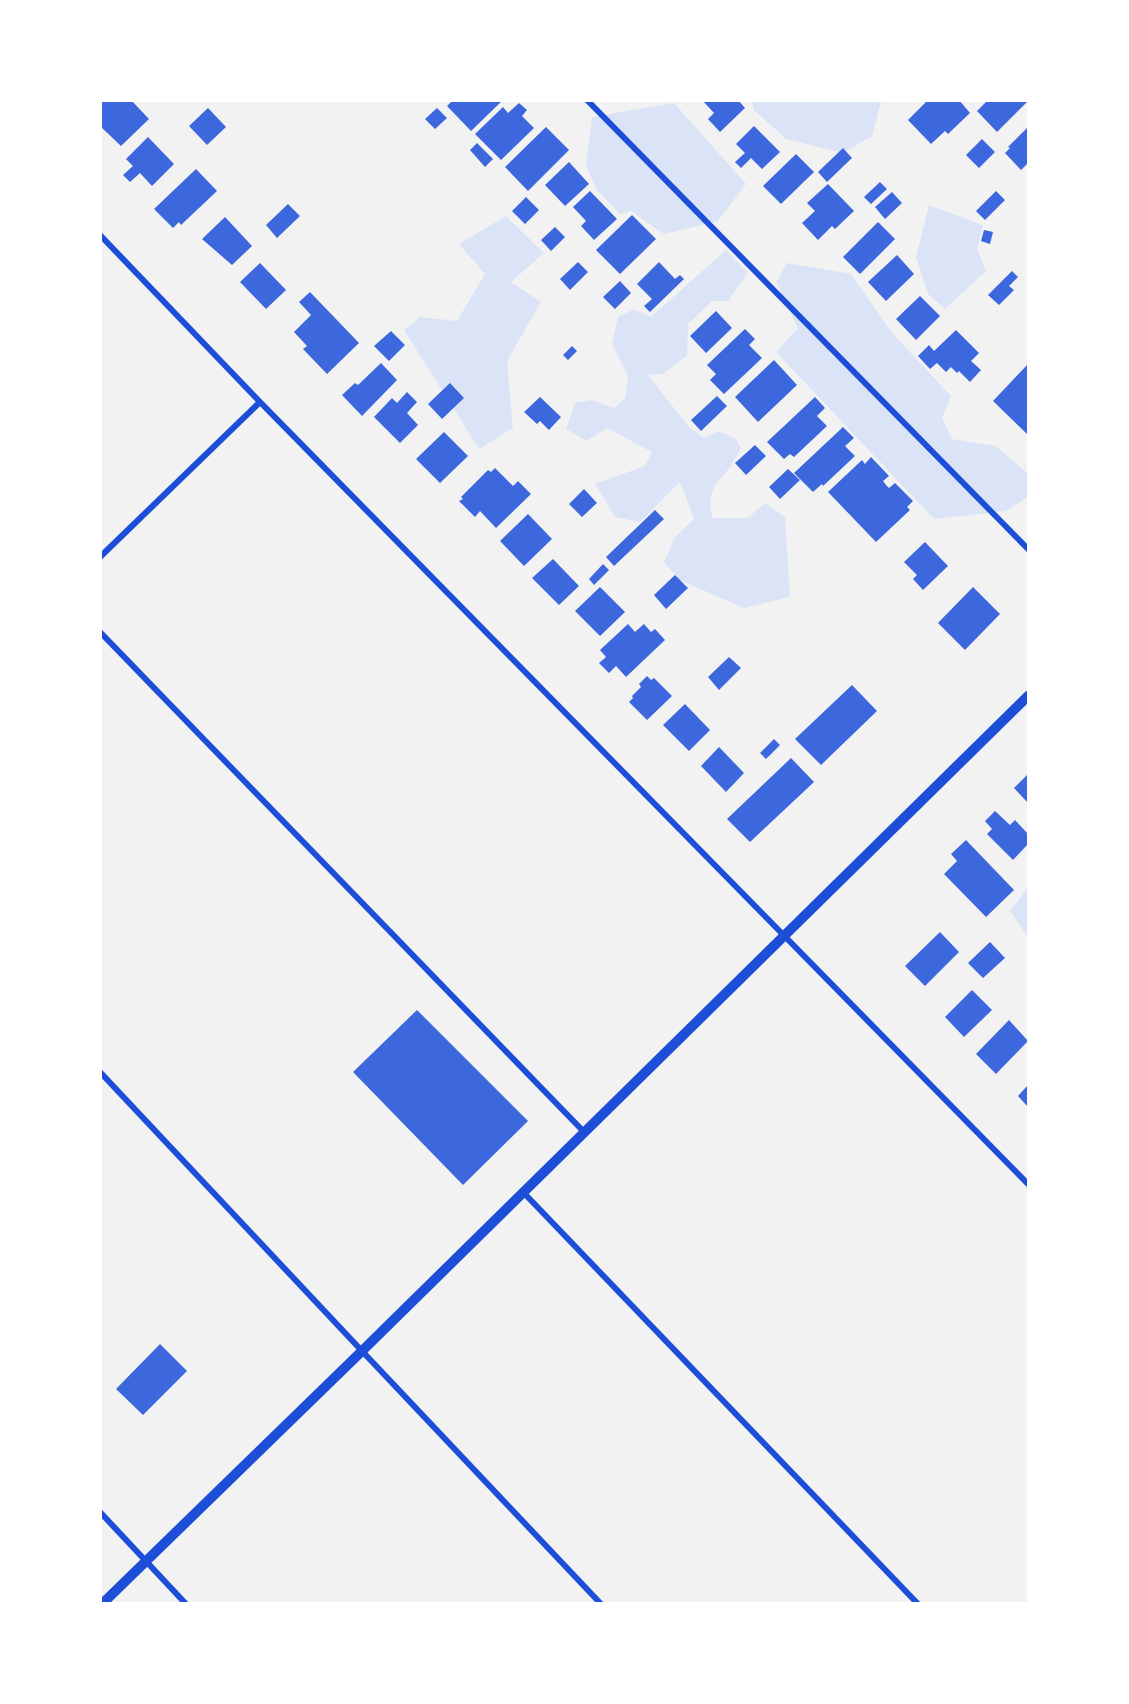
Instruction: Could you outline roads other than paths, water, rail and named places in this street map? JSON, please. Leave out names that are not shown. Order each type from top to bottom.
[{"type":"street","points":[[587,100],[1029,549]]},
{"type":"street","points":[[100,235],[260,402],[1029,1184]]},
{"type":"street","points":[[100,557],[260,402]]},
{"type":"street","points":[[100,632],[585,1133]]},
{"type":"street","points":[[102,1604],[1029,696]]},
{"type":"street","points":[[100,1072],[601,1604]]},
{"type":"street","points":[[523,1192],[918,1604]]},
{"type":"street","points":[[100,1512],[186,1604]]}]
